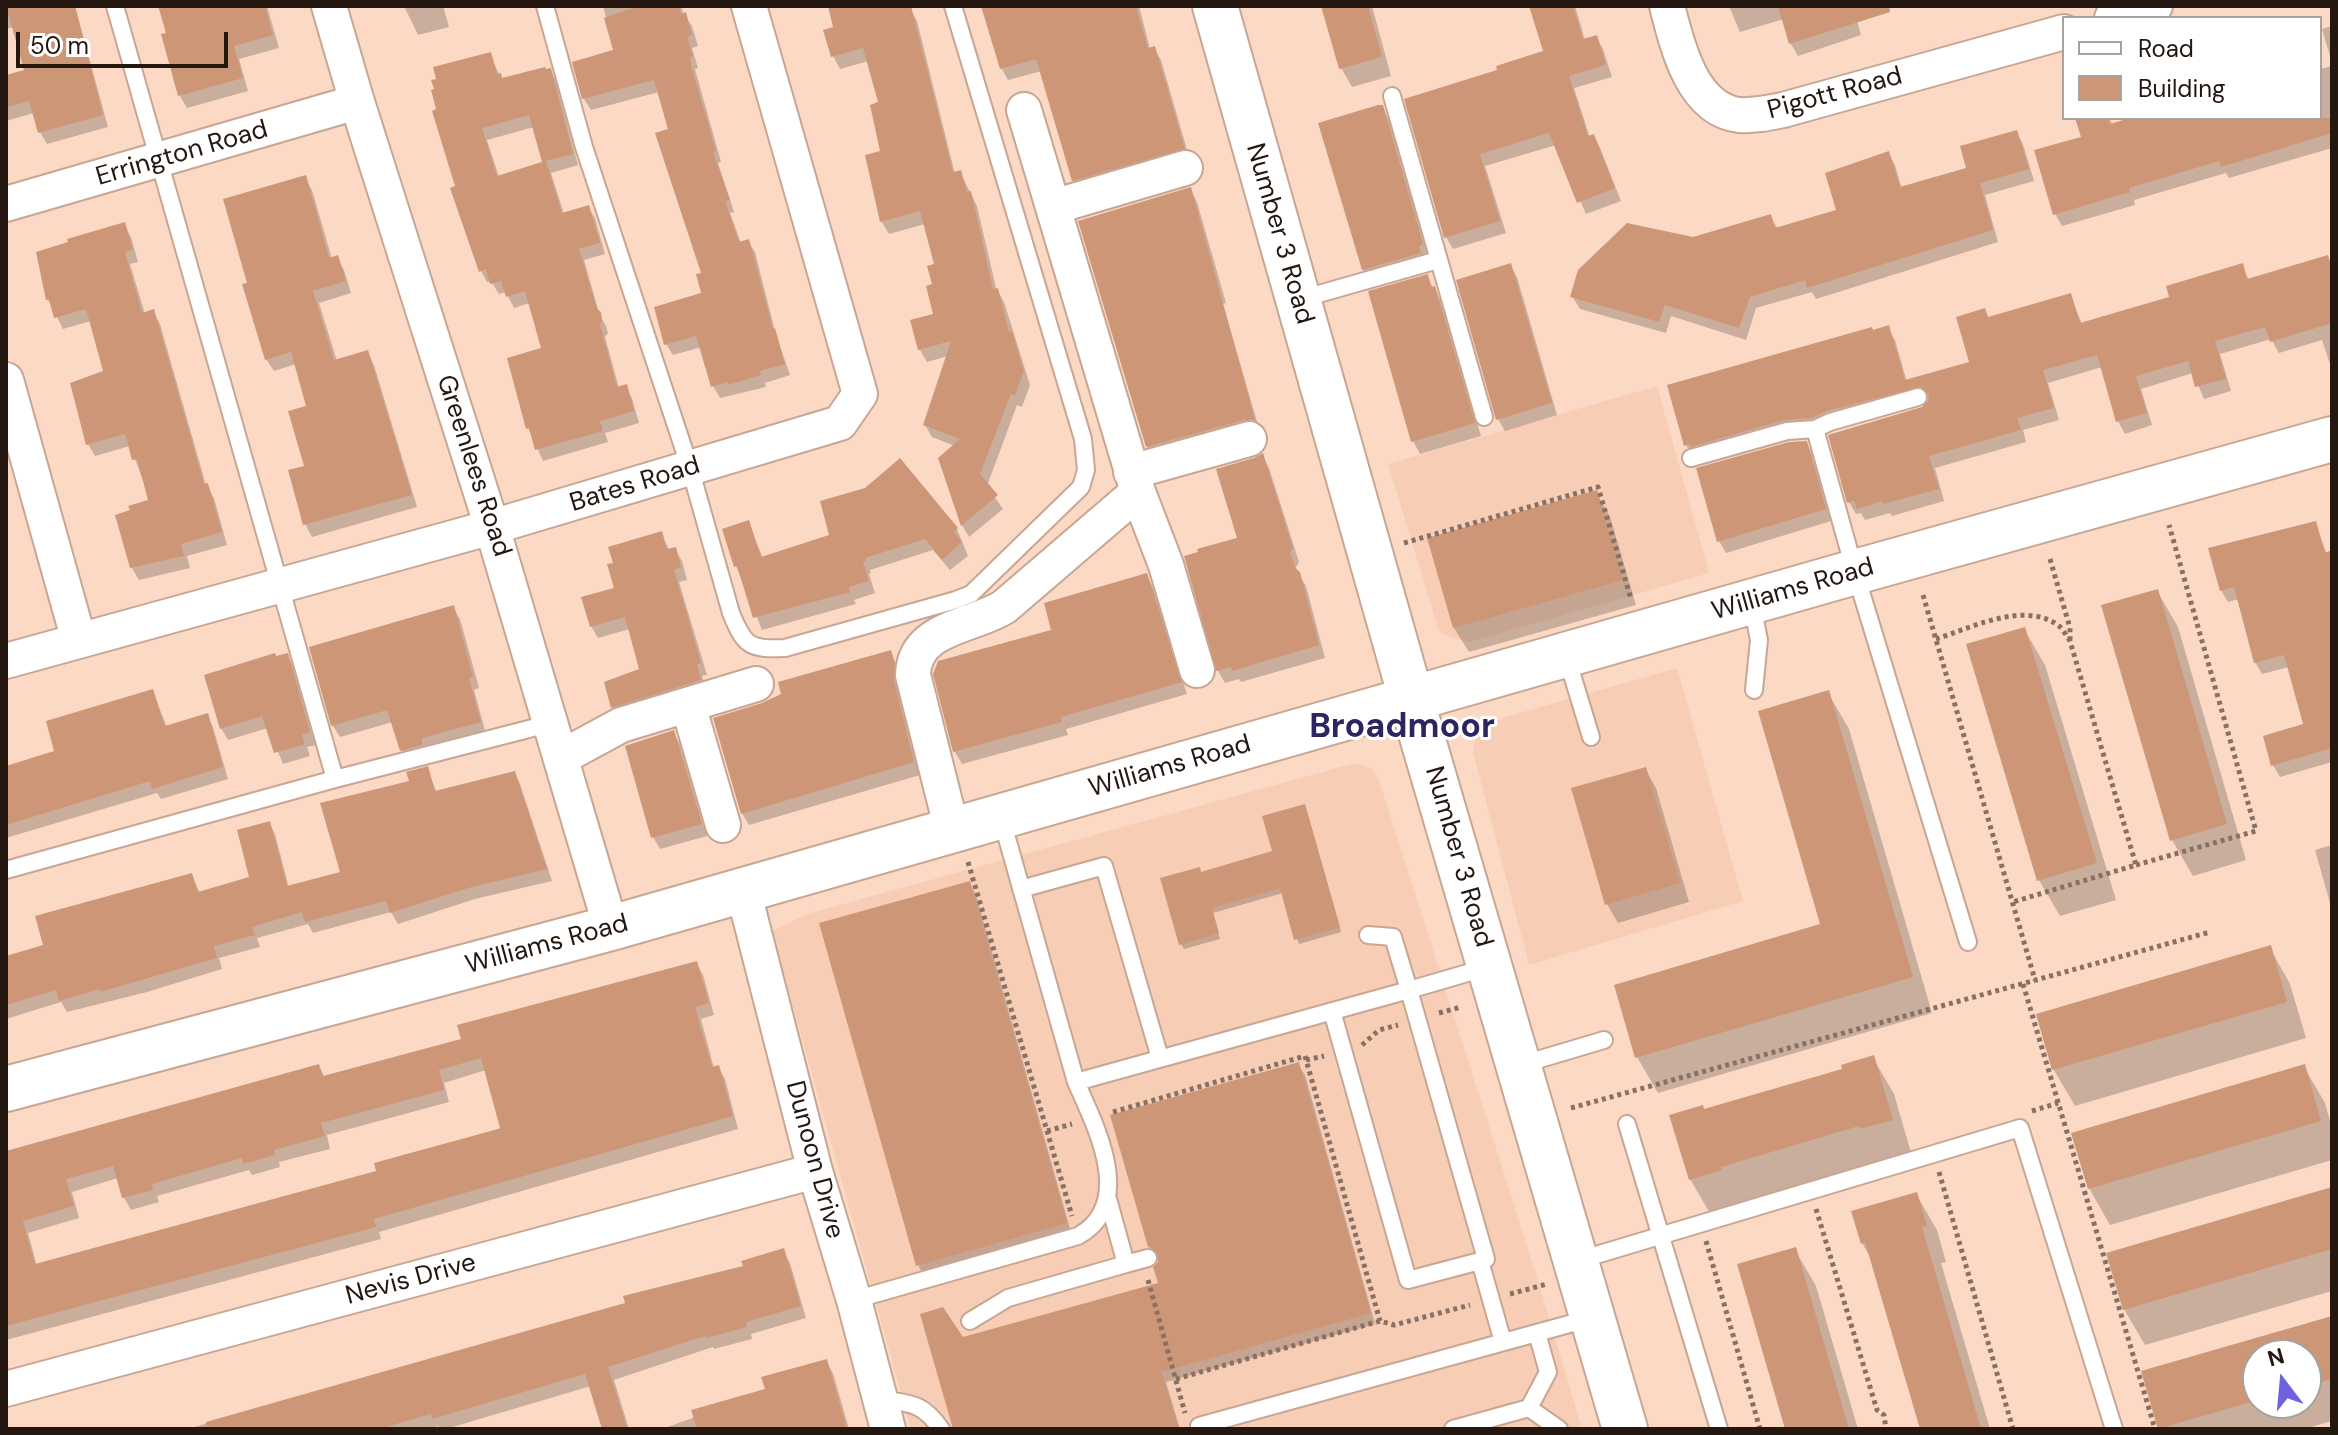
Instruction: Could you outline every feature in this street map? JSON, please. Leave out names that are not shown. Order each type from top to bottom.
[{"type":"street","name":"Greenlees Road","points":[[329,6],[552,723],[611,928]]},
{"type":"street","name":"Bates Road","points":[[6,661],[492,527],[840,423],[860,394],[749,6]]},
{"type":"street","name":"Number 3 Road","points":[[1215,6],[1519,1066],[1562,1272],[1593,1318],[1625,1429]]},
{"type":"street","name":"Pigott Road","points":[[1667,6],[1684,62],[1692,77],[1710,99],[1735,114],[1759,115],[1783,110],[2062,33]]},
{"type":"street","points":[[2119,16],[2155,6]]},
{"type":"street","name":"Errington Road","points":[[6,204],[357,102]]},
{"type":"street","points":[[1024,110],[1134,482],[1166,565],[1197,670]]},
{"type":"street","points":[[1053,207],[1185,168]]},
{"type":"street","points":[[6,380],[16,458],[79,641]]},
{"type":"street","points":[[960,846],[913,675],[913,661],[918,650],[939,634],[992,615],[1004,607],[1134,482],[1249,439]]},
{"type":"street","name":"Williams Road","points":[[6,1089],[743,890],[960,846],[1000,816],[2332,439]]},
{"type":"street","points":[[562,757],[621,725],[756,684]]},
{"type":"street","points":[[688,705],[723,825]]},
{"type":"street","name":"Dunoon Drive","points":[[743,890],[815,1171],[884,1414]]},
{"type":"street","name":"Nevis Drive","points":[[6,1389],[815,1171]]},
{"type":"lane","points":[[115,6],[335,779]]},
{"type":"lane","points":[[545,6],[584,147],[690,468],[735,623],[739,634],[752,647],[763,649],[785,648],[971,594],[1081,487],[1086,470],[1083,439],[953,6]]},
{"type":"lane","points":[[1392,96],[1484,417]]},
{"type":"lane","points":[[1298,300],[1438,260]]},
{"type":"lane","points":[[1691,458],[1796,429],[1815,429],[1918,397]]},
{"type":"lane","points":[[1815,429],[1855,572],[1968,942]]},
{"type":"lane","points":[[1751,601],[1759,640],[1754,690]]},
{"type":"lane","points":[[1566,655],[1591,737]]},
{"type":"lane","points":[[6,870],[552,723]]},
{"type":"lane","points":[[854,1300],[1078,1236],[1097,1221],[1108,1199],[1108,1174],[1092,1117],[1076,1082],[1000,816]]},
{"type":"lane","points":[[1021,889],[1104,866],[1160,1058]]},
{"type":"lane","points":[[1332,1011],[1408,1280],[1486,1259],[1393,937],[1368,935]]},
{"type":"lane","points":[[1076,1082],[1490,967]]},
{"type":"lane","points":[[1519,1066],[1604,1040]]},
{"type":"lane","points":[[1627,1124],[1719,1429]]},
{"type":"lane","points":[[1562,1272],[1660,1236],[2020,1128],[2114,1429]]},
{"type":"lane","points":[[970,1321],[1008,1298],[1139,1261],[1108,1199]]},
{"type":"lane","points":[[1480,1261],[1503,1342]]},
{"type":"lane","points":[[1200,1429],[1199,1426],[1593,1318]]},
{"type":"lane","points":[[1453,1429],[1529,1408],[1548,1372],[1537,1333]]},
{"type":"lane","points":[[884,1414],[911,1404],[929,1412],[941,1429]]},
{"type":"lane","points":[[1529,1408],[1559,1429]]},
{"type":"path","points":[[1404,543],[1598,487],[1632,603]]},
{"type":"path","points":[[2013,902],[2256,831],[2169,525]]},
{"type":"path","points":[[2050,559],[2070,628],[2070,641],[2136,865]]},
{"type":"path","points":[[1923,595],[2035,980]]},
{"type":"path","points":[[1936,639],[2006,617],[2034,615],[2059,626],[2070,641]]},
{"type":"path","points":[[960,846],[1078,1236]]},
{"type":"path","points":[[1571,1108],[2210,932]]},
{"type":"path","points":[[2023,984],[2155,1429]]},
{"type":"path","points":[[1432,1015],[1461,1007]]},
{"type":"path","points":[[1361,1046],[1379,1030],[1402,1023]]},
{"type":"path","points":[[1306,1060],[1329,1054]]},
{"type":"path","points":[[1108,1113],[1305,1056],[1380,1321]]},
{"type":"path","points":[[1047,1131],[1076,1122]]},
{"type":"path","points":[[1924,1176],[1939,1171],[2013,1429]]},
{"type":"path","points":[[1802,1212],[1825,1205]]},
{"type":"path","points":[[1816,1208],[1877,1410],[1884,1415],[1886,1429]]},
{"type":"path","points":[[1719,1236],[1705,1240],[1760,1429]]},
{"type":"path","points":[[1139,1261],[1187,1416]]},
{"type":"path","points":[[1509,1294],[1562,1272]]},
{"type":"path","points":[[1176,1379],[1380,1321],[1394,1325],[1471,1305]]},
{"type":"shaded area","points":[[1657,386],[1709,573],[1470,642],[1439,631],[1388,464]]},
{"type":"shaded area","points":[[1677,668],[1743,901],[1529,965],[1473,752],[1475,740],[1482,730],[1502,718]]},
{"type":"shaded area","points":[[1355,763],[1373,769],[1379,780],[1582,1429],[911,1429],[772,931],[807,914]]},
{"type":"building","points":[[6,6],[75,6],[103,115],[38,133],[29,101],[6,107],[6,75],[24,70]]},
{"type":"building","points":[[158,6],[265,6],[273,35],[234,46],[243,78],[178,96],[161,34],[166,33]]},
{"type":"building","points":[[639,6],[679,6],[681,14],[686,12],[692,35],[687,36],[693,56],[690,57],[692,69],[716,151],[713,152],[730,200],[725,201],[739,242],[749,239],[785,364],[728,385],[727,382],[711,387],[696,336],[664,345],[654,307],[701,293],[696,274],[701,273],[655,133],[668,129],[654,80],[582,99],[572,62],[613,50],[604,18]]},
{"type":"building","points":[[828,6],[911,6],[953,172],[961,170],[967,192],[971,191],[993,289],[998,288],[1009,332],[1012,331],[1024,371],[1015,395],[1011,394],[980,474],[998,495],[961,526],[938,458],[960,439],[923,425],[951,341],[918,350],[910,320],[933,314],[926,286],[932,284],[927,266],[934,264],[920,211],[880,222],[865,155],[880,151],[870,105],[878,102],[863,48],[831,57],[823,30],[833,27]]},
{"type":"building","points":[[981,6],[1136,6],[1148,48],[1155,46],[1185,149],[1072,181],[1036,59],[1000,69]]},
{"type":"building","points":[[1321,6],[1368,6],[1382,57],[1339,69]]},
{"type":"building","points":[[1529,6],[1573,6],[1583,39],[1597,35],[1606,65],[1569,76],[1588,136],[1594,134],[1615,188],[1577,203],[1549,133],[1480,154],[1500,221],[1444,238],[1404,99],[1497,70],[1496,66],[1543,51]]},
{"type":"building","points":[[1778,6],[1889,6],[1890,12],[1789,44]]},
{"type":"building","points":[[491,52],[497,74],[501,73],[502,78],[551,68],[573,154],[546,161],[562,213],[589,205],[600,243],[579,249],[597,309],[601,312],[600,325],[617,387],[627,384],[634,411],[600,421],[603,431],[535,450],[529,428],[526,429],[507,358],[541,348],[525,291],[506,297],[501,281],[490,284],[486,269],[479,272],[450,188],[455,186],[432,111],[436,109],[431,90],[434,89],[431,80],[436,79],[433,67]],"holes":[[[529,115],[542,162],[497,176],[482,128]]]},
{"type":"building","points":[[1383,105],[1423,244],[1419,246],[1421,253],[1362,270],[1318,123]]},
{"type":"building","points":[[2332,118],[2332,133],[2221,167],[2219,161],[2053,215],[2034,150],[2081,137],[2076,120],[2109,120],[2110,124],[2123,120]]},
{"type":"building","points":[[2017,130],[2029,169],[1980,183],[1993,230],[1807,288],[1805,280],[1750,297],[1739,328],[1665,305],[1659,322],[1570,297],[1578,270],[1627,223],[1693,237],[1771,214],[1775,228],[1836,210],[1825,173],[1889,151],[1900,187],[1966,168],[1960,146]]},
{"type":"building","points":[[306,175],[329,258],[338,255],[346,281],[313,291],[334,360],[368,350],[412,495],[303,525],[288,470],[304,466],[288,411],[306,406],[291,352],[265,360],[242,284],[247,283],[223,199]]},
{"type":"building","points":[[1191,187],[1255,420],[1244,420],[1146,447],[1078,221]]},
{"type":"building","points":[[125,222],[133,250],[125,252],[142,313],[154,309],[204,484],[208,483],[222,532],[181,544],[184,556],[130,568],[115,515],[130,510],[128,506],[148,500],[137,459],[132,460],[125,434],[86,445],[70,383],[103,371],[86,309],[54,318],[49,300],[46,300],[36,252],[68,242],[67,239]]},
{"type":"building","points":[[2328,255],[2332,269],[2332,323],[2270,342],[2265,327],[2215,341],[2226,379],[2195,387],[2188,361],[2136,376],[2147,413],[2116,422],[2097,355],[2043,370],[2054,408],[2017,418],[2021,430],[1929,456],[1939,489],[1883,504],[1882,501],[1857,509],[1854,501],[1847,503],[1828,435],[1922,407],[1929,395],[1921,387],[1827,411],[1812,418],[1784,420],[1690,447],[1690,444],[1684,446],[1667,385],[1872,327],[1873,330],[1889,325],[1905,380],[1969,362],[1956,317],[1985,308],[1988,317],[2071,293],[2080,323],[2169,297],[2166,286],[2243,263],[2247,279]]},
{"type":"building","points":[[1511,263],[1552,403],[1496,420],[1456,280]]},
{"type":"building","points":[[1428,274],[1431,287],[1435,286],[1475,423],[1411,442],[1368,291]]},
{"type":"building","points":[[1807,441],[1826,509],[1717,542],[1696,468],[1789,442]]},
{"type":"building","points":[[1263,453],[1319,645],[1232,671],[1231,667],[1216,671],[1184,556],[1198,552],[1197,549],[1237,538],[1216,469]]},
{"type":"building","points":[[900,458],[958,528],[954,532],[962,542],[942,560],[925,539],[865,558],[863,562],[869,581],[849,587],[850,592],[753,618],[722,529],[749,520],[761,557],[829,535],[820,501],[865,488]]},
{"type":"building","points":[[1597,490],[1623,580],[1453,628],[1427,538]]},
{"type":"building","points":[[2316,521],[2325,553],[2332,550],[2332,748],[2271,766],[2263,736],[2303,724],[2284,655],[2254,663],[2234,587],[2220,591],[2208,548]]},
{"type":"building","points":[[662,531],[667,549],[676,547],[681,567],[674,570],[701,663],[697,664],[701,680],[611,708],[604,682],[639,669],[625,617],[590,627],[581,597],[614,588],[607,564],[613,563],[608,547]]},
{"type":"building","points":[[1147,573],[1182,682],[1061,717],[1062,722],[953,752],[933,674],[938,661],[1051,630],[1044,603]]},
{"type":"building","points":[[2158,589],[2227,824],[2170,841],[2101,605]]},
{"type":"building","points":[[454,605],[481,722],[422,738],[422,745],[400,751],[387,710],[331,726],[309,647]]},
{"type":"building","points":[[2025,627],[2097,863],[2037,881],[1966,644]]},
{"type":"building","points":[[891,650],[895,663],[894,680],[914,762],[741,814],[713,718],[781,694],[778,682]]},
{"type":"building","points":[[275,653],[276,656],[288,653],[310,732],[302,735],[305,744],[274,753],[262,716],[220,729],[204,675]]},
{"type":"building","points":[[153,689],[165,726],[208,713],[223,767],[152,789],[150,781],[6,825],[6,766],[54,751],[46,721]]},
{"type":"building","points":[[1829,690],[1913,977],[1635,1058],[1614,985],[1820,924],[1758,711]]},
{"type":"building","points":[[674,730],[702,824],[651,838],[625,746]]},
{"type":"building","points":[[428,766],[435,791],[515,771],[547,869],[468,888],[390,913],[386,901],[305,922],[302,912],[252,927],[255,935],[214,946],[217,958],[100,992],[99,989],[59,1001],[56,990],[6,1005],[6,956],[43,945],[35,916],[192,873],[198,892],[249,877],[237,830],[270,821],[287,886],[340,872],[320,803],[409,781],[406,772]]},
{"type":"building","points":[[1646,767],[1680,883],[1605,905],[1571,788]]},
{"type":"building","points":[[1305,804],[1340,927],[1294,940],[1280,888],[1212,908],[1219,933],[1179,945],[1160,878],[1200,867],[1201,872],[1272,851],[1262,816]]},
{"type":"building","points":[[970,881],[1067,1223],[916,1266],[819,923]]},
{"type":"building","points":[[2271,945],[2287,1002],[2052,1070],[2036,1014]]},
{"type":"building","points":[[697,961],[709,1003],[695,1007],[712,1067],[719,1065],[733,1116],[374,1219],[376,1227],[6,1326],[6,1151],[319,1064],[323,1076],[461,1039],[457,1025]],"holes":[[[481,1058],[500,1128],[374,1163],[376,1171],[35,1264],[23,1221],[74,1206],[66,1179],[113,1166],[122,1198],[153,1190],[152,1184],[242,1158],[243,1164],[275,1155],[274,1150],[325,1136],[321,1123],[444,1090],[439,1070]]]},
{"type":"building","points":[[1874,1055],[1893,1120],[1860,1129],[1859,1126],[1721,1167],[1722,1170],[1689,1180],[1669,1115],[1703,1105],[1704,1109],[1842,1069],[1841,1065]]},
{"type":"building","points":[[1299,1062],[1371,1313],[1161,1372],[1179,1429],[953,1429],[920,1314],[943,1307],[963,1337],[1158,1283],[1153,1267],[1158,1262],[1158,1254],[1148,1247],[1110,1115]]},
{"type":"building","points":[[2305,1064],[2321,1121],[2088,1189],[2071,1133]]},
{"type":"building","points":[[2332,1187],[2332,1249],[2123,1310],[2106,1253]]},
{"type":"building","points":[[1917,1192],[1927,1226],[1922,1227],[1981,1429],[1920,1429],[1865,1242],[1861,1244],[1851,1211]]},
{"type":"building","points":[[1796,1247],[1849,1429],[1785,1429],[1737,1264]]},
{"type":"building","points":[[784,1248],[801,1306],[746,1322],[747,1327],[705,1336],[608,1367],[627,1429],[602,1429],[585,1374],[432,1419],[431,1414],[379,1429],[207,1429],[206,1422],[625,1303],[623,1296],[743,1266],[741,1261]]},
{"type":"building","points":[[2332,1316],[2332,1379],[2322,1382],[2322,1339],[2252,1339]]},
{"type":"building","points":[[2242,1342],[2242,1405],[2158,1429],[2141,1371]]},
{"type":"building","points":[[827,1359],[847,1429],[697,1429],[691,1410],[765,1389],[761,1377]]},
{"type":"district","name":"Broadmoor","points":[[1402,728]]}]
